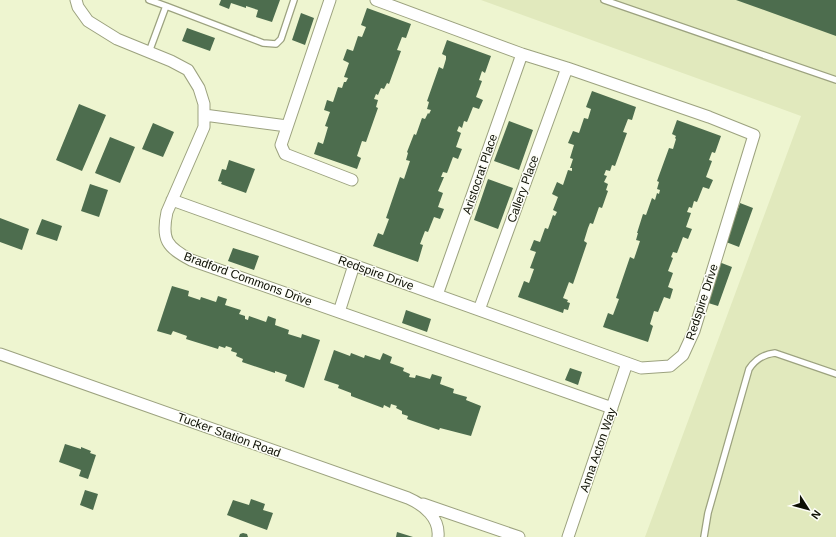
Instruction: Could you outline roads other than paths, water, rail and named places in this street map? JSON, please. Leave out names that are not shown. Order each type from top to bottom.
[{"type":"street","name":"Bradford Commons Drive","points":[[76,0],[78,7],[88,21],[117,39],[171,61],[188,70],[199,88],[204,104],[204,127],[167,212],[164,224],[166,240],[177,252],[191,260],[612,408]]},
{"type":"street","points":[[330,0],[281,145],[285,154],[352,180]]},
{"type":"street","name":"Redspire Drive","points":[[172,200],[641,368],[670,366],[683,355],[694,331],[754,135],[709,117],[522,54],[376,0]]},
{"type":"street","name":"Aristocrat Place","points":[[437,295],[522,54]]},
{"type":"street","name":"Callery Place","points":[[479,310],[567,68]]},
{"type":"street","points":[[204,115],[287,126]]},
{"type":"street","points":[[339,312],[354,265]]},
{"type":"street","name":"Tucker Station Road","points":[[0,354],[416,502],[431,514],[437,523],[439,531],[438,537]]},
{"type":"street","name":"Anna Acton Way","points":[[568,537],[627,363]]},
{"type":"street","points":[[416,502],[519,537]]},
{"type":"lane","points":[[149,0],[263,43],[276,44],[281,39],[294,0]]},
{"type":"lane","points":[[604,0],[836,80]]},
{"type":"lane","points":[[149,52],[166,6]]},
{"type":"lane","points":[[704,537],[708,513],[749,369],[752,364],[765,355],[775,353],[836,374]]}]
